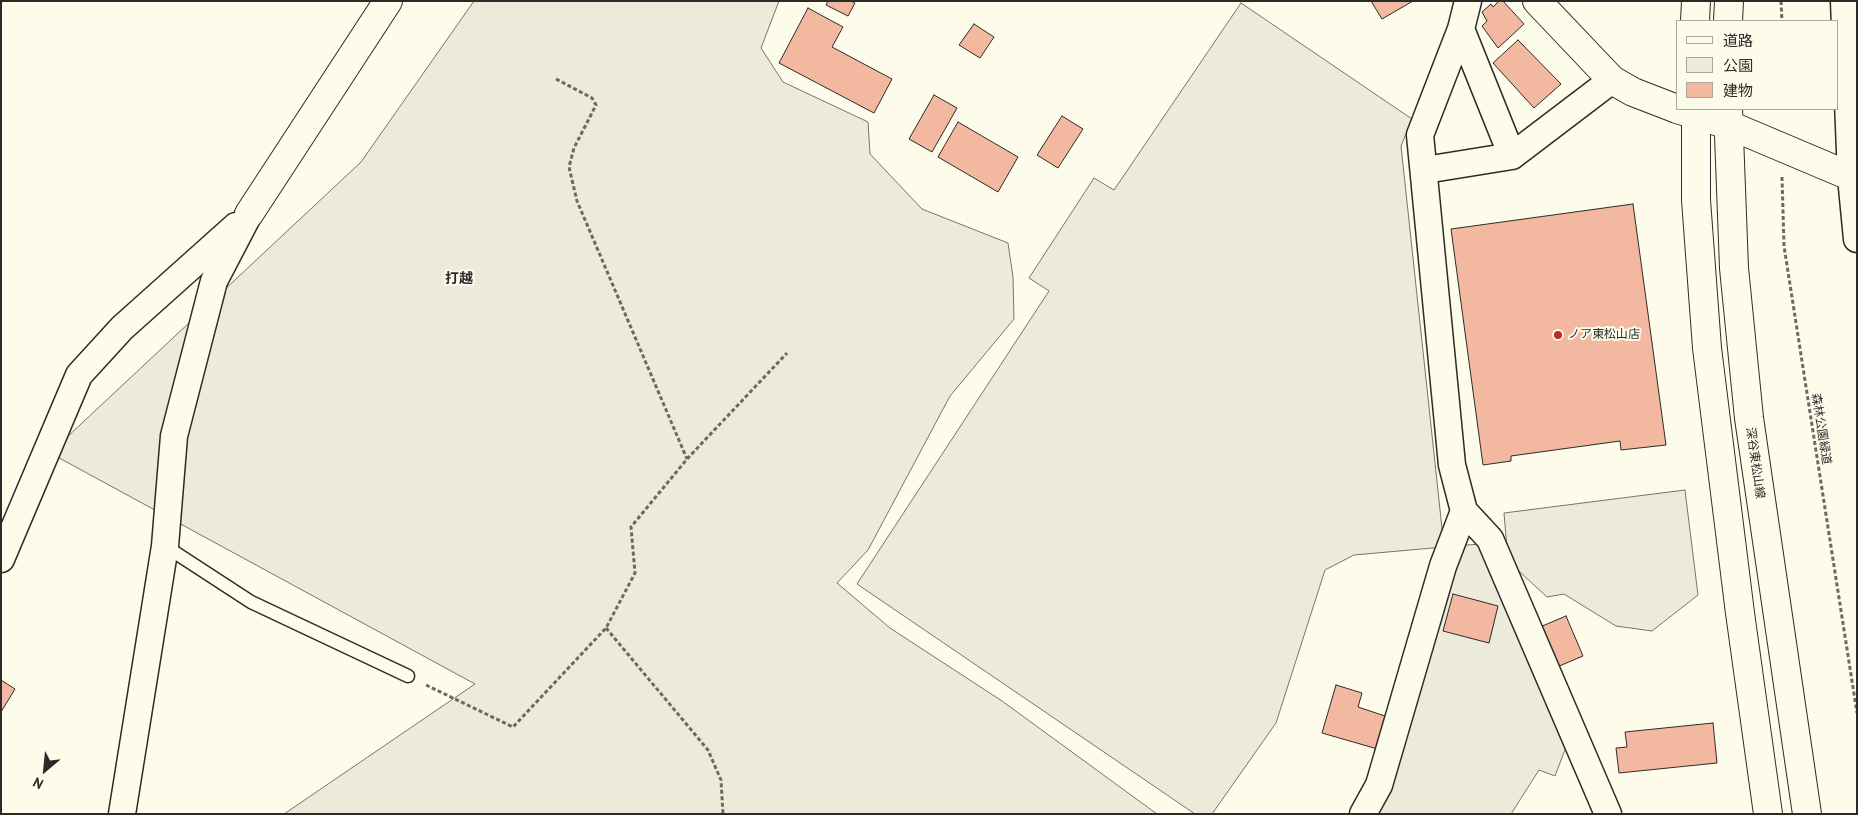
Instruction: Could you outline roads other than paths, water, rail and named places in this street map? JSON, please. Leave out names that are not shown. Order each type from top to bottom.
[{"type":"main road","points":[[249,214],[388,1]]},
{"type":"main road","points":[[1537,1],[1612,80],[1634,92],[1676,107]]},
{"type":"main road","points":[[1695,20],[1696,1]]},
{"type":"main road","points":[[1728,1],[1728,20]]},
{"type":"main road","points":[[1768,814],[1740,613],[1707,348],[1696,200],[1686,110],[1729,117],[1781,147],[1854,178]]},
{"type":"main road","name":"深谷東松山線","points":[[1729,117],[1734,268],[1749,418],[1807,814]]},
{"type":"street","points":[[1468,1],[1461,29],[1420,135],[1425,170],[1452,465],[1464,511],[1490,539],[1608,814]]},
{"type":"street","points":[[1844,1],[1857,239]]},
{"type":"street","points":[[1461,29],[1512,156]]},
{"type":"street","points":[[1425,170],[1512,156],[1612,80]]},
{"type":"street","points":[[122,814],[165,546],[174,436],[214,280],[249,214]]},
{"type":"street","points":[[1,559],[79,375],[122,328],[249,214]]},
{"type":"street","points":[[1363,814],[1379,785],[1443,566],[1464,511]]},
{"type":"lane","points":[[165,546],[252,602],[408,676]]},
{"type":"place","name":"ノア東松山店","points":[[1558,335]]},
{"type":"district","name":"打越","points":[[459,279]]}]
